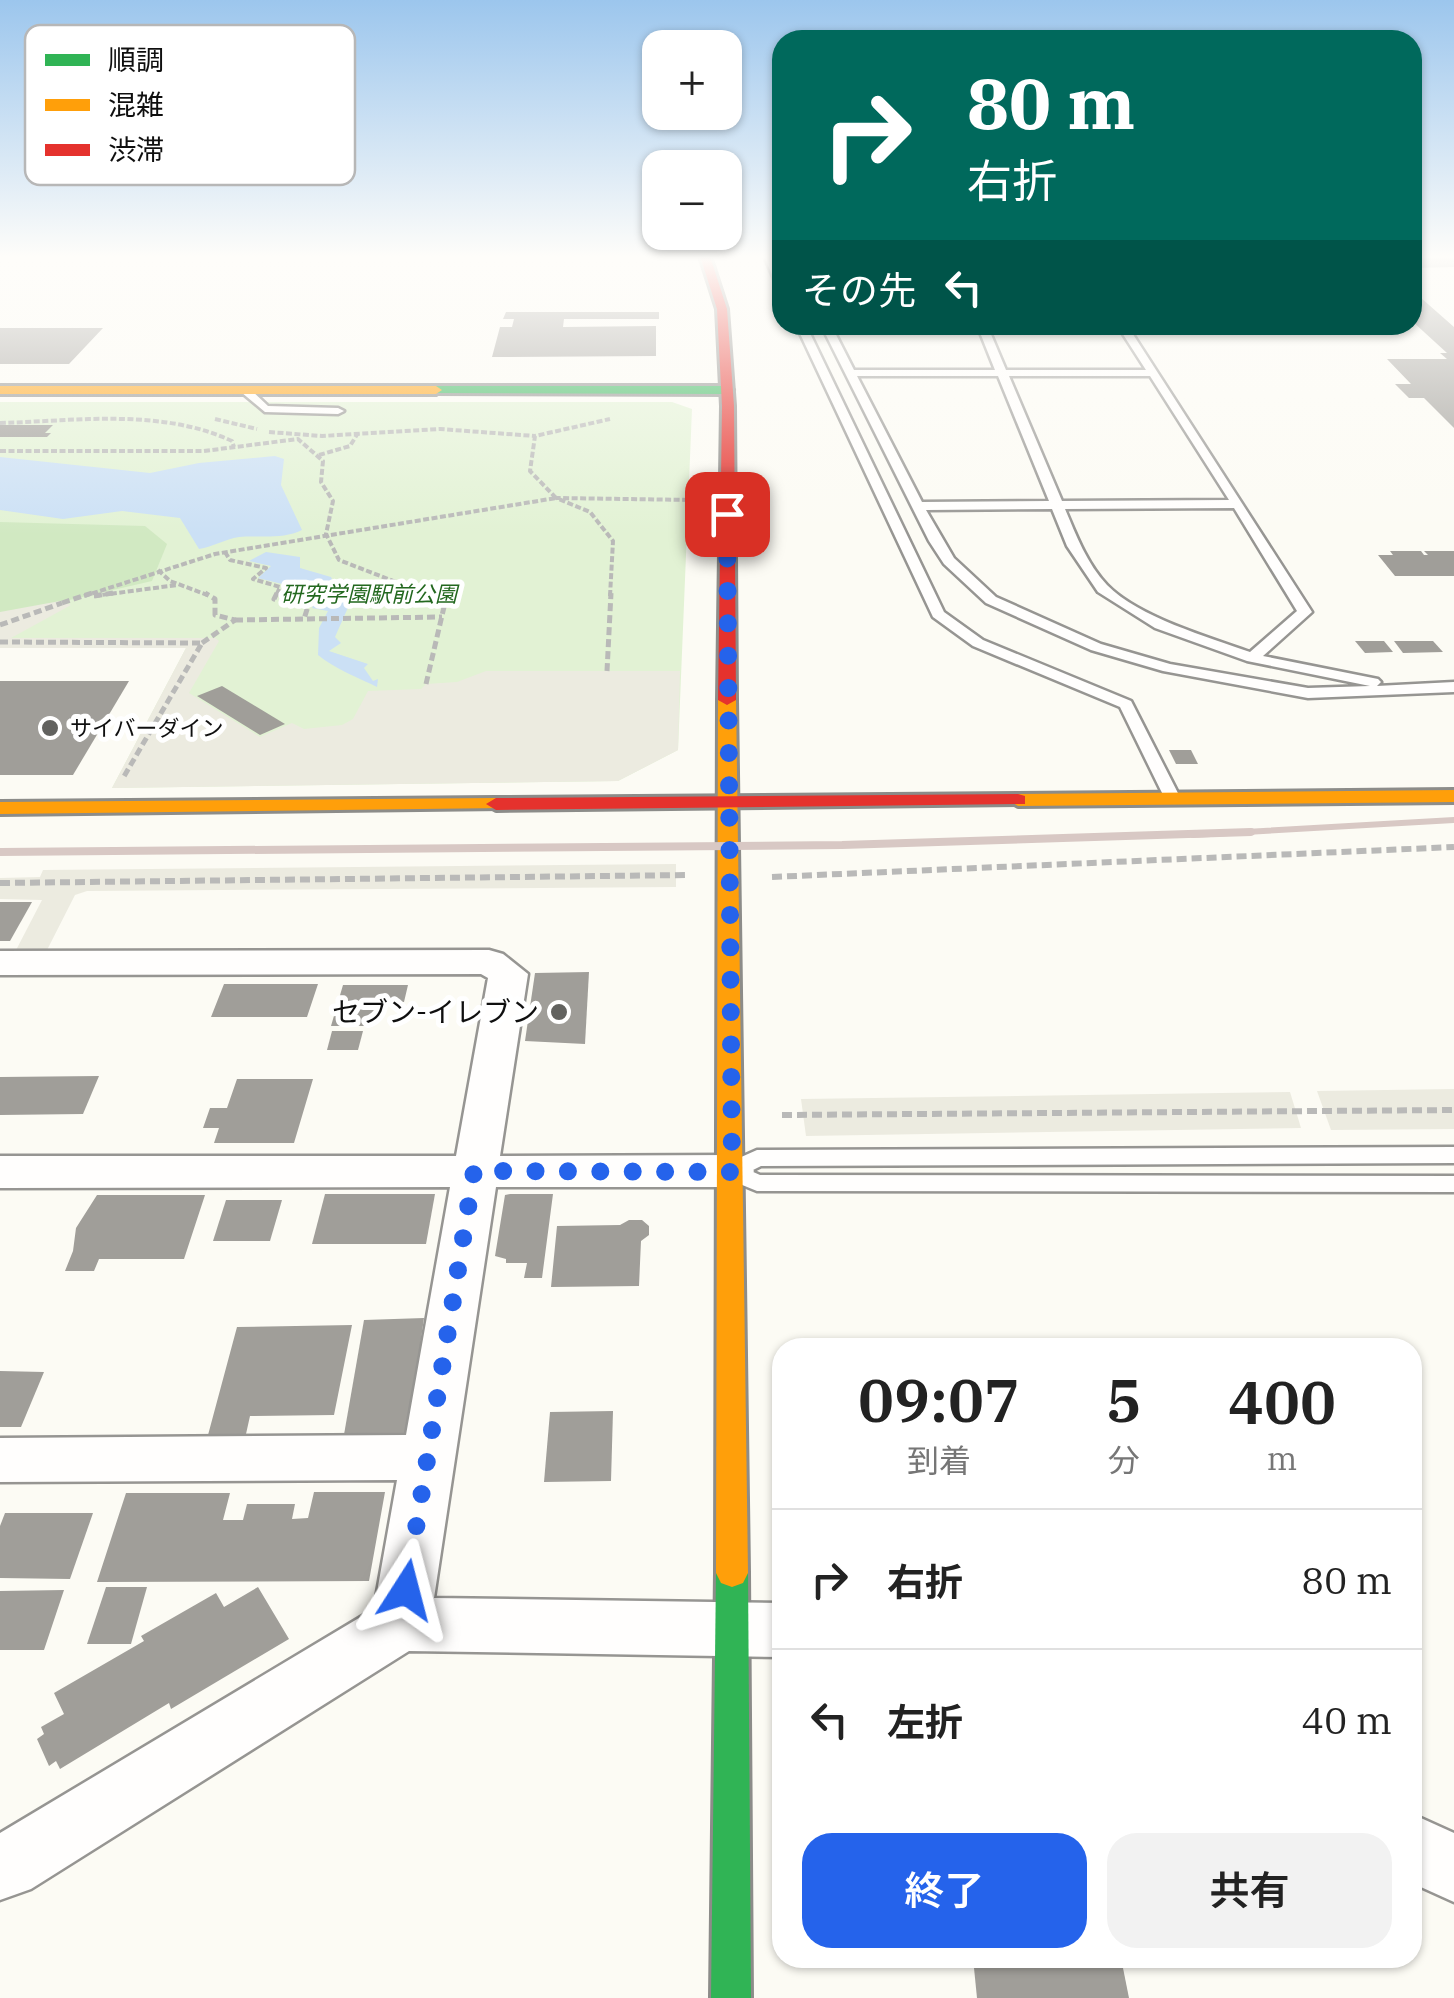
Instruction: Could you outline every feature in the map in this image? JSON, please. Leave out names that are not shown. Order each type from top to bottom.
[{"type":"street","points":[[724,349],[732,1172],[756,1630],[731,1998]]},
{"type":"street","points":[[0,390],[727,390]]},
{"type":"street","points":[[0,808],[1454,796]]},
{"type":"street","points":[[0,963],[489,962],[508,974],[400,1624]]},
{"type":"street","points":[[0,1172],[732,1172]]},
{"type":"street","points":[[0,1460],[427,1457]]},
{"type":"street","points":[[0,1866],[8,1866],[400,1624],[756,1630]]},
{"type":"street","points":[[1422,1852],[1454,1870]]},
{"type":"lane","points":[[812,349],[938,614],[978,643],[1126,704],[1173,799]]},
{"type":"lane","points":[[838,349],[949,561],[991,600],[1096,647],[1168,668],[1308,693],[1454,687]]},
{"type":"lane","points":[[992,349],[1074,546],[1103,588],[1160,625],[1252,658],[1420,690]]},
{"type":"lane","points":[[1136,349],[1305,612],[1252,658]]},
{"type":"lane","points":[[850,373],[1150,373]]},
{"type":"lane","points":[[245,390],[265,409],[338,411]]},
{"type":"lane","points":[[920,506],[1238,504]]},
{"type":"lane","points":[[732,1172],[758,1158],[1454,1155]]},
{"type":"lane","points":[[732,1172],[757,1183],[1454,1184]]},
{"type":"path","points":[[607,671],[613,541],[590,512],[556,498],[530,471],[535,436],[621,418]]},
{"type":"path","points":[[0,423],[132,421],[182,426],[214,431],[232,441],[234,447]]},
{"type":"path","points":[[182,426],[194,421]]},
{"type":"path","points":[[417,429],[420,421]]},
{"type":"path","points":[[319,455],[350,446],[358,434]]},
{"type":"path","points":[[0,451],[170,452],[298,439],[319,455],[324,469],[321,482],[333,501],[326,534],[340,560],[429,593],[444,606],[426,684]]},
{"type":"path","points":[[0,625],[158,570],[224,552],[556,498],[589,502],[698,500]]},
{"type":"path","points":[[224,552],[230,560],[266,568],[253,579],[280,587],[274,599],[309,603],[304,619]]},
{"type":"path","points":[[158,570],[177,585],[205,591],[214,599],[215,615],[235,620],[442,618]]},
{"type":"path","points":[[62,603],[177,585]]},
{"type":"path","points":[[0,642],[202,643],[212,640],[220,626],[235,620]]},
{"type":"path","points":[[115,792],[202,643]]},
{"type":"path","points":[[772,877],[1454,847]]},
{"type":"path","points":[[0,883],[689,875]]},
{"type":"path","points":[[782,1116],[1454,1110]]},
{"type":"green space","name":"研究学園駅前公園","points":[[0,402],[672,402],[692,409],[678,750],[618,781],[112,788],[186,648],[0,648]]},
{"type":"green space","points":[[0,522],[145,526],[167,544],[152,581],[0,616]]},
{"type":"shaded area","points":[[60,601],[71,605],[11,638],[215,638],[219,641],[189,693],[260,737],[292,723],[304,729],[342,725],[353,719],[368,691],[421,689],[426,684],[457,682],[486,671],[680,671],[678,750],[618,781],[112,788],[186,648],[0,648],[0,612]]},
{"type":"shaded area","points":[[676,864],[676,887],[87,891],[75,895],[45,954],[14,954],[42,900],[0,899],[0,878],[40,877],[43,870]]},
{"type":"shaded area","points":[[1454,1089],[1454,1129],[1331,1130],[1317,1091]]},
{"type":"shaded area","points":[[1290,1092],[1301,1128],[806,1136],[801,1099]]},
{"type":"water","points":[[275,456],[284,459],[281,485],[302,530],[287,535],[239,537],[199,549],[180,518],[122,511],[63,519],[0,510],[0,457],[150,473],[199,463]]},
{"type":"water","points":[[266,552],[300,557],[300,568],[331,577],[334,583],[354,594],[335,637],[341,643],[329,651],[368,664],[364,668],[373,681],[378,679],[377,687],[318,655],[319,628],[328,611],[312,608],[316,600],[281,597],[286,585],[258,578],[271,566],[249,561]]},
{"type":"building","points":[[0,349],[83,349],[69,364],[0,364]]},
{"type":"building","points":[[494,349],[656,349],[656,356],[492,357]]},
{"type":"building","points":[[1443,349],[1454,349],[1454,428],[1424,398],[1409,398],[1395,384],[1411,384],[1387,359],[1447,359],[1440,353],[1447,353]]},
{"type":"building","points":[[0,425],[53,425],[45,433],[51,433],[47,437],[0,437]]},
{"type":"building","points":[[1390,551],[1421,551],[1428,555],[1424,551],[1454,551],[1454,576],[1395,576],[1378,555],[1393,555]]},
{"type":"building","points":[[1355,641],[1384,641],[1393,652],[1365,653]]},
{"type":"building","points":[[1394,641],[1433,641],[1443,652],[1403,653]]},
{"type":"building","name":"サイバーダイン","points":[[0,681],[129,681],[73,775],[0,775]]},
{"type":"building","points":[[222,686],[285,724],[260,735],[197,696]]},
{"type":"building","points":[[1169,750],[1191,750],[1198,764],[1176,764]]},
{"type":"building","points":[[0,902],[32,902],[10,941],[0,941]]},
{"type":"building","name":"セブン-イレブン","points":[[589,972],[585,1044],[525,1041],[535,973]]},
{"type":"building","points":[[224,984],[318,984],[307,1017],[211,1017]]},
{"type":"building","points":[[343,985],[408,985],[404,1002],[377,1002],[370,1026],[331,1026]]},
{"type":"building","points":[[332,1031],[363,1031],[358,1050],[327,1050]]},
{"type":"building","points":[[99,1076],[83,1114],[0,1115],[0,1077]]},
{"type":"building","points":[[237,1079],[313,1079],[294,1143],[214,1143],[219,1128],[203,1128],[210,1108],[227,1108]]},
{"type":"building","points":[[325,1194],[435,1194],[426,1244],[312,1244]]},
{"type":"building","points":[[553,1194],[542,1278],[524,1278],[527,1263],[506,1263],[506,1259],[495,1256],[505,1195]]},
{"type":"building","points":[[97,1195],[205,1195],[184,1259],[99,1259],[94,1271],[65,1271],[76,1228]]},
{"type":"building","points":[[226,1200],[282,1200],[270,1241],[213,1241]]},
{"type":"building","points":[[642,1220],[649,1226],[649,1235],[641,1241],[639,1286],[551,1287],[557,1226],[620,1225]]},
{"type":"building","points":[[424,1318],[406,1444],[342,1446],[364,1320]]},
{"type":"building","points":[[352,1325],[334,1415],[250,1416],[246,1434],[208,1435],[237,1327]]},
{"type":"building","points":[[0,1371],[44,1372],[21,1427],[0,1427]]},
{"type":"building","points":[[613,1411],[611,1481],[544,1482],[550,1412]]},
{"type":"building","points":[[314,1492],[385,1492],[369,1581],[97,1582],[126,1493],[230,1493],[223,1520],[243,1520],[247,1504],[295,1504],[292,1519],[308,1518]]},
{"type":"building","points":[[5,1513],[93,1513],[70,1579],[0,1578],[0,1526]]},
{"type":"building","points":[[106,1587],[147,1587],[131,1644],[87,1644]]},
{"type":"building","points":[[258,1587],[289,1639],[171,1709],[169,1703],[60,1769],[56,1761],[49,1766],[37,1739],[44,1734],[41,1727],[64,1714],[54,1693],[144,1641],[141,1636],[216,1593],[224,1607]]},
{"type":"building","points":[[64,1590],[44,1650],[0,1650],[0,1591]]},
{"type":"building","points":[[974,1968],[1123,1968],[1129,1998],[977,1998]]},
{"type":"railway","points":[[1238,832],[1454,820]]},
{"type":"railway","points":[[0,852],[842,845],[1238,832]]},
{"type":"railway","points":[[1193,835],[1238,832]]},
{"type":"railway","points":[[1238,832],[1251,832]]},
{"type":"traffic: fast","points":[[436,390],[727,390]]},
{"type":"traffic: fast","points":[[731,1998],[732,1573]]},
{"type":"traffic: slow","points":[[0,390],[436,390]]},
{"type":"traffic: slow","points":[[727,700],[732,1573]]},
{"type":"traffic: slow","points":[[1018,800],[1454,796]]},
{"type":"traffic: slow","points":[[0,808],[496,804]]},
{"type":"traffic: jam","points":[[724,349],[728,406],[727,700]]},
{"type":"traffic: jam","points":[[496,804],[1018,800]]},
{"type":"place","name":"サイバーダイン","points":[[50,728]]},
{"type":"place","name":"セブン-イレブン","points":[[559,1012]]},
{"type":"route","points":[[406,1590],[474,1171],[732,1172],[727,514]]}]
